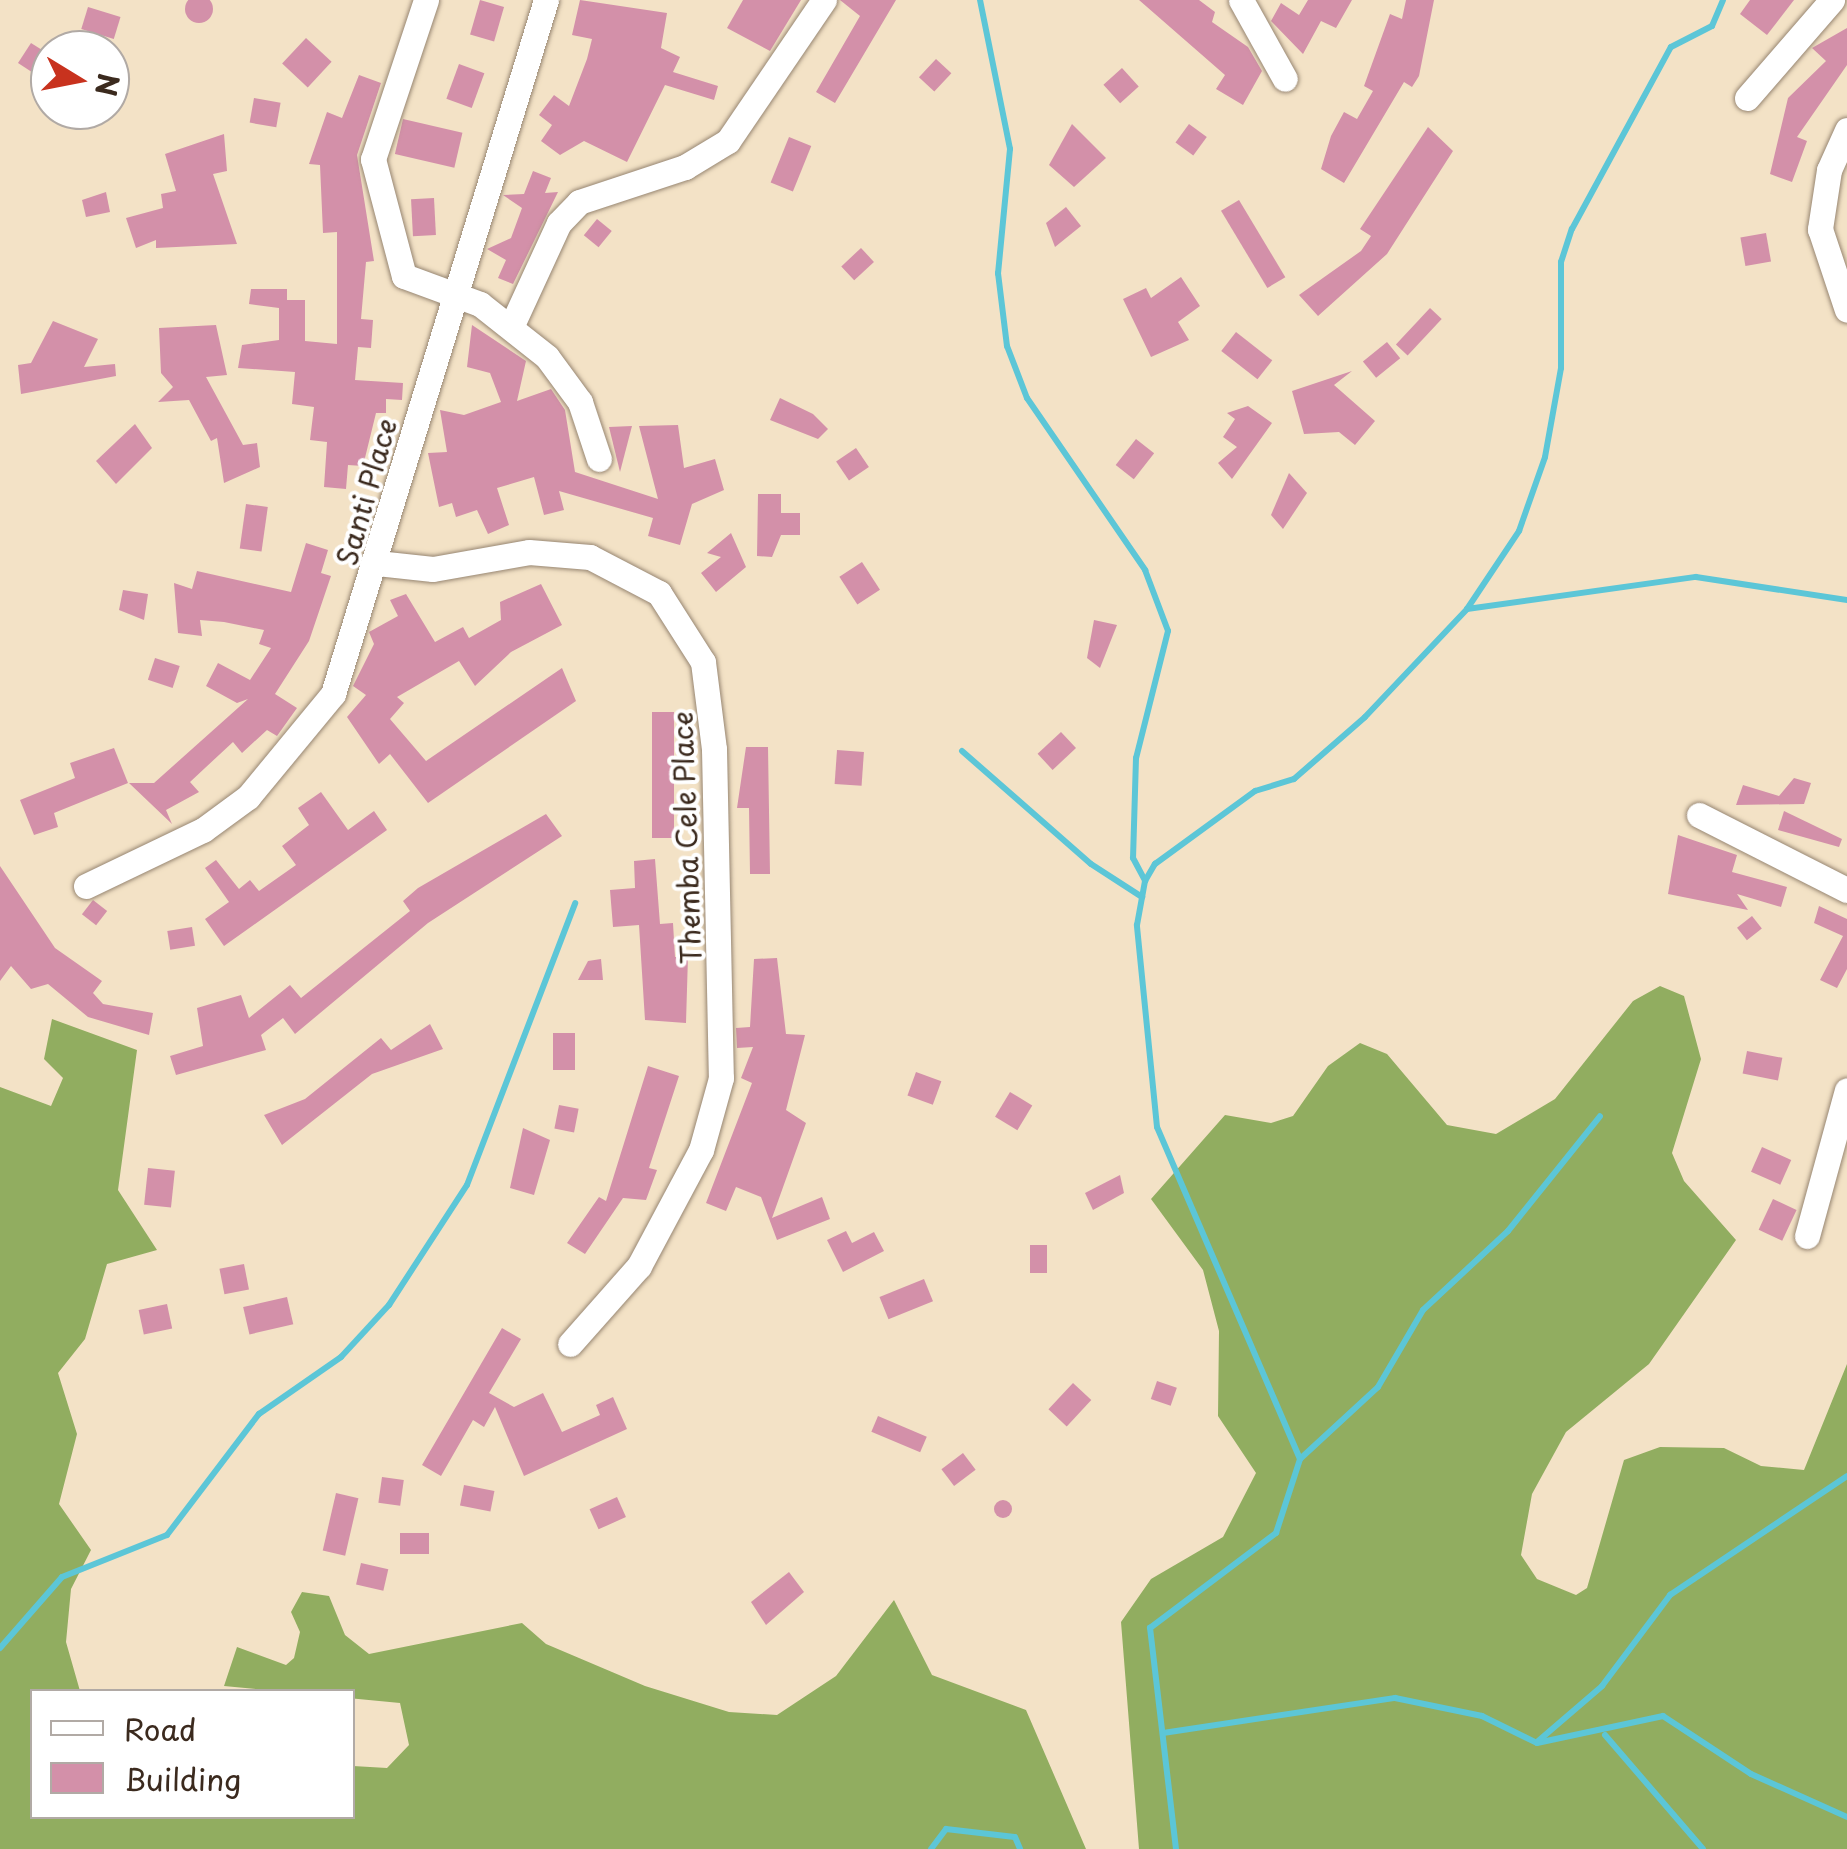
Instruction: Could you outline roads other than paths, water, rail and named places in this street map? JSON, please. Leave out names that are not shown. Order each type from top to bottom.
[{"type":"street","points":[[426,0],[373,159],[404,276],[455,292],[512,325],[580,402],[598,460]]},
{"type":"street","name":"Santi Place","points":[[86,886],[204,830],[285,759],[333,694],[378,563],[455,292],[546,0]]},
{"type":"street","points":[[512,325],[559,223],[578,202],[686,166],[728,141],[824,0]]},
{"type":"street","points":[[1241,0],[1286,79]]},
{"type":"street","points":[[1747,98],[1832,0]]},
{"type":"street","points":[[1847,130],[1828,170],[1820,228],[1847,310]]},
{"type":"street","name":"Themba Cele Place","points":[[378,563],[433,569],[529,552],[590,558],[659,593],[703,662],[714,749],[722,1078],[701,1150],[639,1266],[570,1344]]},
{"type":"street","points":[[1699,816],[1847,890]]},
{"type":"street","points":[[1807,1236],[1847,1090]]},
{"type":"waterway","points":[[980,0],[1010,149],[998,273],[1007,346],[1027,398],[1145,570],[1168,631],[1136,758],[1133,858],[1145,881]]},
{"type":"waterway","points":[[1176,1849],[1150,1628],[1276,1533],[1300,1459],[1157,1127],[1137,925],[1145,881],[1155,864],[1255,791],[1294,779],[1365,717],[1467,609],[1519,531],[1545,457],[1561,368],[1561,262],[1572,229],[1671,47],[1712,26],[1723,0]]},
{"type":"waterway","points":[[1467,609],[1696,577],[1847,600]]},
{"type":"waterway","points":[[962,751],[1091,864],[1142,897]]},
{"type":"waterway","points":[[0,1648],[62,1577],[167,1535],[259,1414],[341,1357],[389,1305],[467,1185],[575,903]]},
{"type":"waterway","points":[[1300,1459],[1378,1387],[1423,1310],[1508,1231],[1600,1116]]},
{"type":"waterway","points":[[1537,1742],[1602,1686],[1670,1595],[1847,1476]]},
{"type":"waterway","points":[[1163,1733],[1395,1698],[1482,1716],[1537,1743],[1663,1716],[1751,1774],[1847,1817]]},
{"type":"waterway","points":[[1605,1735],[1703,1849]]},
{"type":"waterway","points":[[931,1849],[946,1829],[1015,1837],[1020,1849]]}]
